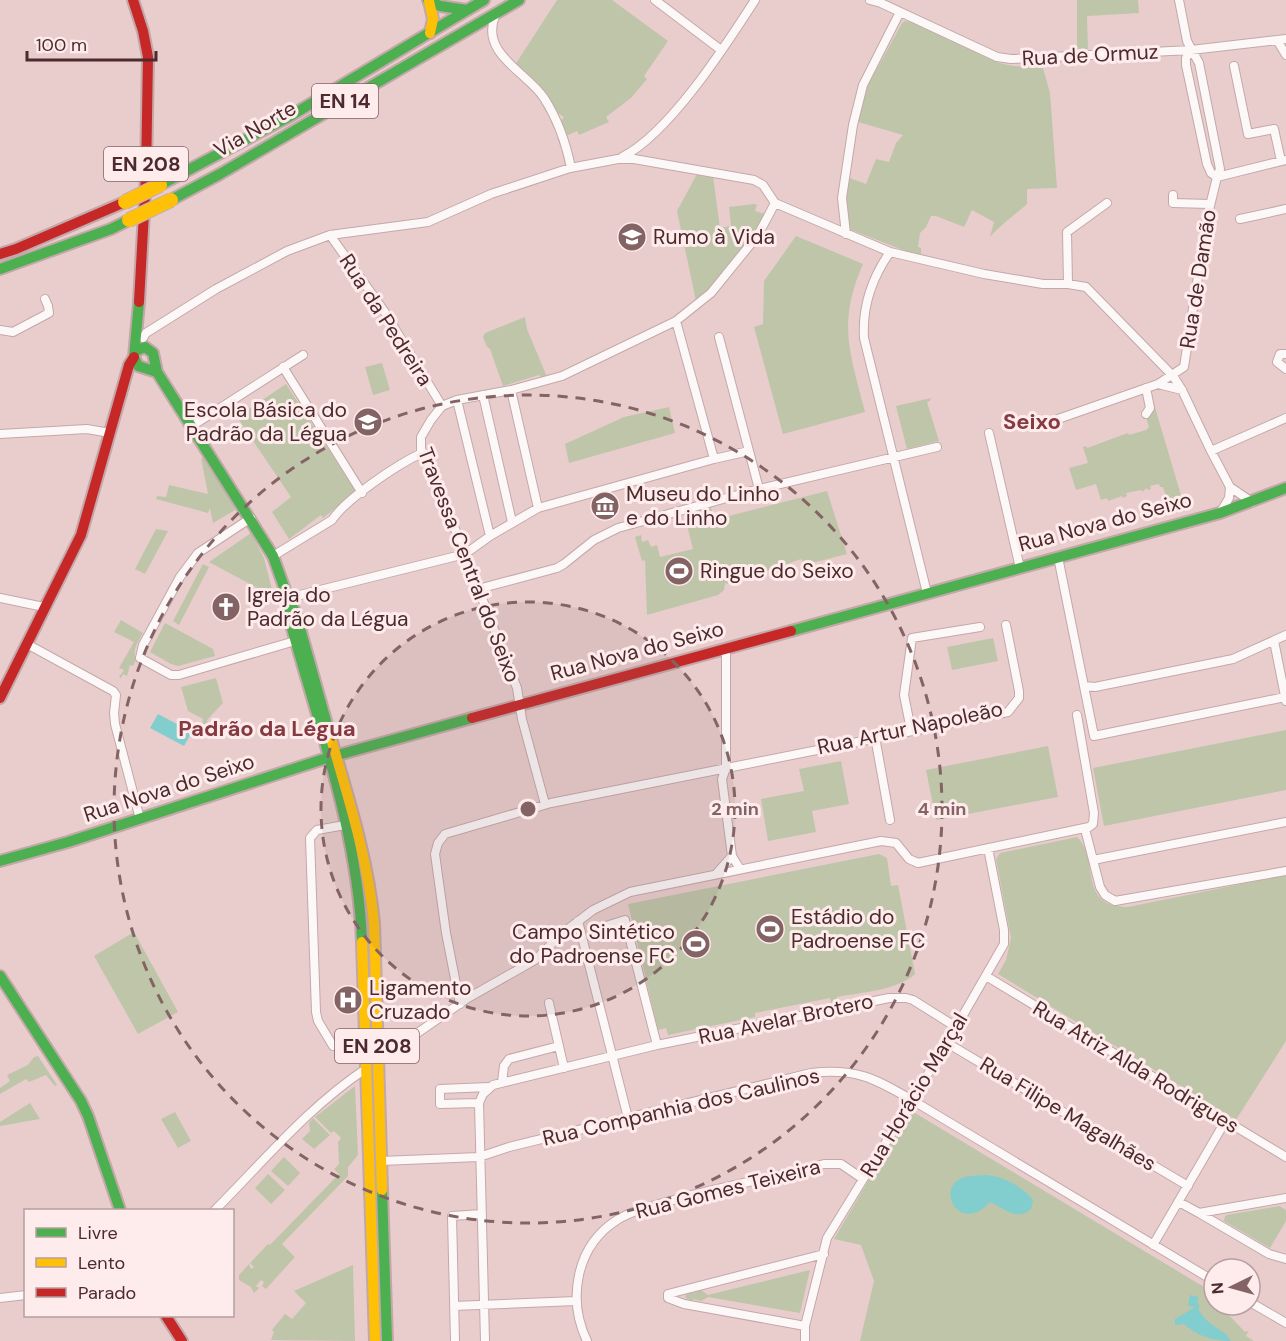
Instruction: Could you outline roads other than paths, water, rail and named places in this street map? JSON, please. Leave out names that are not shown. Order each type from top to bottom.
[{"type":"main road","name":"EN 208","points":[[0,698],[81,535],[110,433],[142,356],[148,57],[133,0]]},
{"type":"main road","points":[[429,0],[440,6],[467,10]]},
{"type":"main road","points":[[429,0],[433,19],[430,33]]},
{"type":"main road","name":"Via Norte","points":[[0,254],[160,185],[292,115],[484,0]]},
{"type":"main road","name":"Via Norte","points":[[0,269],[111,229],[171,200],[495,16],[519,0]]},
{"type":"main road","name":"EN 208","points":[[142,356],[192,426],[273,556],[296,614],[332,757],[354,862],[361,915],[371,1065],[381,1161],[387,1341]]},
{"type":"main road","name":"Rua Nova do Seixo","points":[[0,861],[68,842],[332,757],[1220,513],[1286,488]]},
{"type":"main road","name":"EN 208","points":[[288,598],[286,610],[357,830],[371,893],[374,923],[371,1065],[375,1341]]},
{"type":"main road","points":[[0,976],[81,1101],[120,1209]]},
{"type":"main road","points":[[167,1317],[182,1341]]},
{"type":"street","points":[[655,0],[721,50]]},
{"type":"street","points":[[618,159],[642,146],[675,112],[755,0]]},
{"type":"street","name":"Rua de Ormuz","points":[[870,0],[1004,58],[1025,60],[1191,50],[1282,39]]},
{"type":"street","name":"Rua de Damão","points":[[1173,375],[1184,367],[1210,204],[1220,170],[1199,63],[1197,55],[1191,50],[1179,0]]},
{"type":"street","points":[[846,234],[842,198],[853,125],[863,85],[900,12]]},
{"type":"street","points":[[495,16],[490,29],[492,40],[507,61],[535,86],[545,99],[559,126],[571,168]]},
{"type":"street","points":[[1282,39],[1286,55]]},
{"type":"street","name":"Rua de Damão","points":[[1191,50],[1186,58],[1186,65],[1207,164],[1211,173],[1217,177]]},
{"type":"street","points":[[1217,177],[1283,160],[1274,129],[1248,134],[1234,66]]},
{"type":"street","points":[[642,146],[650,161]]},
{"type":"street","points":[[142,356],[146,333],[216,289],[287,251],[330,235],[428,222],[491,194],[571,168],[618,159],[650,161],[754,180],[763,185],[775,203],[890,252],[984,274],[1044,284],[1081,285],[1094,295],[1173,375],[1230,487],[1252,502]]},
{"type":"street","points":[[1173,195],[1173,203],[1210,204]]},
{"type":"street","points":[[442,406],[457,400],[510,390],[562,376],[676,321],[711,293],[758,235],[775,203]]},
{"type":"street","points":[[1068,284],[1067,232],[1107,203]]},
{"type":"street","points":[[1240,219],[1286,209]]},
{"type":"street","name":"Rua da Pedreira","points":[[330,235],[384,311],[442,406]]},
{"type":"street","points":[[890,252],[878,270],[869,291],[863,328],[866,353],[927,593]]},
{"type":"street","points":[[0,330],[13,332],[49,313],[45,299]]},
{"type":"street","points":[[676,321],[714,459]]},
{"type":"street","points":[[719,336],[759,489]]},
{"type":"street","points":[[1286,354],[1280,354],[1277,362],[1286,369]]},
{"type":"street","points":[[192,426],[303,355]]},
{"type":"street","points":[[283,367],[362,493]]},
{"type":"street","points":[[1058,419],[1158,384],[1173,375]]},
{"type":"street","points":[[1158,384],[1182,390]]},
{"type":"street","points":[[1146,388],[1150,408],[1146,414]]},
{"type":"street","points":[[510,390],[538,508]]},
{"type":"street","points":[[483,395],[512,522]]},
{"type":"street","points":[[457,400],[490,536]]},
{"type":"street","name":"Travessa Central do Seixo","points":[[442,406],[420,439],[420,446],[439,488],[517,688],[522,719],[545,804]]},
{"type":"street","points":[[1211,452],[1286,418]]},
{"type":"street","points":[[0,434],[87,429],[110,433]]},
{"type":"street","points":[[989,433],[1020,568]]},
{"type":"street","points":[[478,589],[551,570],[564,564],[594,540],[618,528],[759,489],[937,447]]},
{"type":"street","points":[[288,598],[465,554],[512,522],[538,508],[749,451]]},
{"type":"street","points":[[273,556],[332,520],[336,513],[362,493],[422,453]]},
{"type":"street","points":[[1220,513],[1229,498],[1230,487]]},
{"type":"street","points":[[250,518],[198,553],[180,577],[144,645],[140,658],[171,675],[179,675],[295,641]]},
{"type":"street","points":[[1058,557],[1094,736],[1286,699],[1274,640]]},
{"type":"street","points":[[0,598],[44,607]]},
{"type":"street","name":"Rua Artur Napoleão","points":[[460,1004],[446,933],[435,854],[438,843],[445,834],[545,804],[1008,711],[1019,698],[1019,691],[1006,626]]},
{"type":"street","points":[[911,730],[904,695],[912,638],[980,627]]},
{"type":"street","points":[[1084,686],[1095,687],[1233,659],[1286,635]]},
{"type":"street","points":[[27,644],[116,695],[115,724],[140,819]]},
{"type":"street","points":[[724,649],[726,655],[726,768],[722,779],[732,856],[740,869]]},
{"type":"street","points":[[216,1209],[312,1110],[345,1082],[460,1004],[535,960],[578,921],[624,894],[883,840],[896,843],[909,859],[918,863],[1085,829],[1093,824],[1094,813],[1077,715]]},
{"type":"street","points":[[875,737],[890,820]]},
{"type":"street","points":[[1093,861],[1286,822]]},
{"type":"street","points":[[333,1046],[318,1021],[316,1012],[310,838],[317,830],[345,825]]},
{"type":"street","points":[[1085,829],[1100,887],[1105,895],[1115,901],[1286,871]]},
{"type":"street","name":"Rua Horácio Marçal","points":[[805,1341],[805,1326],[827,1238],[956,1027],[1005,939],[988,848]]},
{"type":"street","points":[[716,874],[732,856]]},
{"type":"street","points":[[606,926],[626,920],[657,1045]]},
{"type":"street","points":[[578,921],[628,1118]]},
{"type":"street","name":"Rua Atriz Alda Rodrigues","points":[[986,976],[1286,1157]]},
{"type":"street","name":"Rua Avelar Brotero","points":[[489,1088],[502,1082],[657,1045],[898,997],[913,1000],[956,1027]]},
{"type":"street","points":[[549,1003],[564,1068]]},
{"type":"street","name":"Rua Filipe Magalhães","points":[[947,1042],[1188,1186]]},
{"type":"street","points":[[502,1082],[504,1066],[509,1059],[559,1046]]},
{"type":"street","name":"Rua Companhia dos Caulinos","points":[[381,1161],[479,1157],[790,1078],[831,1071],[864,1075],[912,1100],[1202,1274]]},
{"type":"street","points":[[485,1341],[479,1103],[480,1098],[489,1088]]},
{"type":"street","points":[[479,1103],[440,1104],[440,1089],[489,1088]]},
{"type":"street","points":[[1153,1245],[1226,1120]]},
{"type":"street","name":"Rua Gomes Teixeira","points":[[587,1341],[580,1323],[576,1301],[579,1276],[592,1244],[612,1224],[634,1212],[824,1164],[841,1164],[863,1179]]},
{"type":"street","points":[[1199,1213],[1286,1198]]},
{"type":"street","points":[[1179,1202],[1269,1254],[1286,1259]]},
{"type":"street","points":[[455,1341],[452,1216],[482,1214]]},
{"type":"street","points":[[805,1326],[684,1304],[668,1298],[668,1294],[824,1254]]},
{"type":"street","points":[[0,1298],[24,1295]]},
{"type":"street","points":[[454,1305],[576,1301]]},
{"type":"street","points":[[1262,1309],[1286,1323]]},
{"type":"water","points":[[158,714],[192,732],[184,746],[150,728]]},
{"type":"water","points":[[986,1175],[1006,1180],[1024,1191],[1033,1200],[1031,1209],[1026,1213],[1015,1214],[990,1202],[979,1211],[969,1214],[961,1212],[951,1199],[954,1184],[965,1177]]},
{"type":"water","points":[[1190,1295],[1199,1297],[1197,1302],[1200,1307],[1198,1309],[1202,1317],[1225,1333],[1231,1341],[1206,1337],[1194,1332],[1184,1324],[1175,1325],[1175,1319],[1195,1307],[1188,1306]]},
{"type":"place","name":"Rumo à Vida","points":[[632,237]]},
{"type":"place","name":"Escola Básica do Padrão da Légua","points":[[368,422]]},
{"type":"place","name":"Museu do Linho e do Linho","points":[[605,506]]},
{"type":"place","name":"Ringue do Seixo","points":[[679,571]]},
{"type":"place","name":"Igreja do Padrão da Légua","points":[[226,607]]},
{"type":"place","name":"Estádio do Padroense FC","points":[[770,929]]},
{"type":"place","name":"Campo Sintético do Padroense FC","points":[[696,944]]},
{"type":"place","name":"Ligamento Cruzado","points":[[348,1000]]},
{"type":"district","name":"Seixo","points":[[1032,421]]},
{"type":"district","name":"Padrão da Légua","points":[[267,728]]}]
